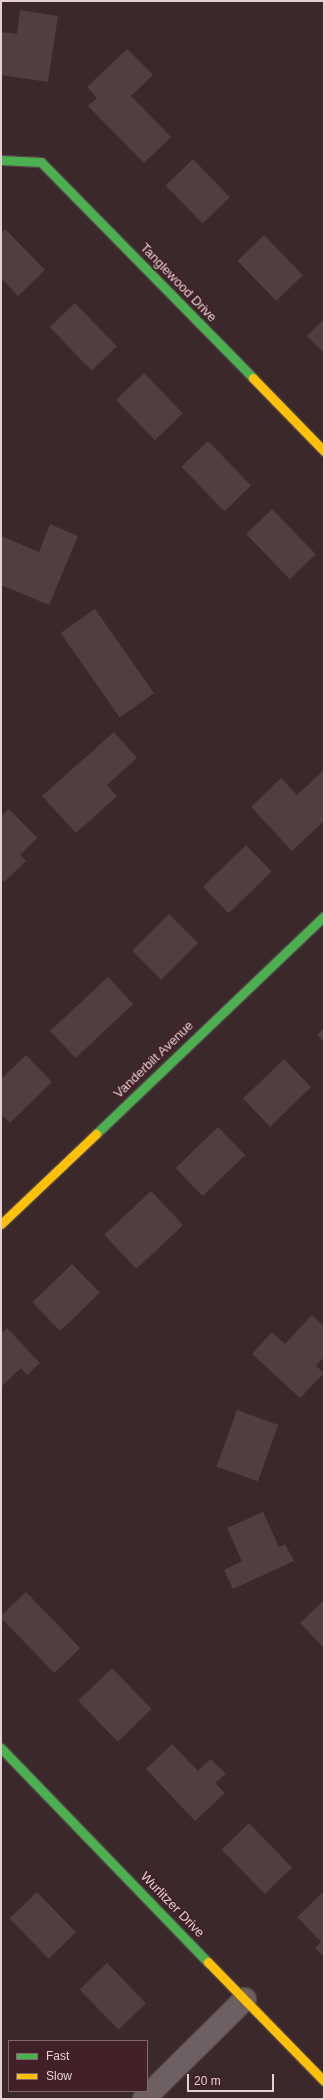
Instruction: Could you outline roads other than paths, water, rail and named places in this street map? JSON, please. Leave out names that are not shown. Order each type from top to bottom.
[{"type":"street","name":"Tanglewood Drive","points":[[1,160],[41,162],[324,451]]},
{"type":"street","name":"Vanderbilt Avenue","points":[[1,1224],[324,916]]},
{"type":"street","name":"Wurlitzer Drive","points":[[1,1748],[324,2081]]},
{"type":"street","points":[[144,2099],[245,1999]]}]
